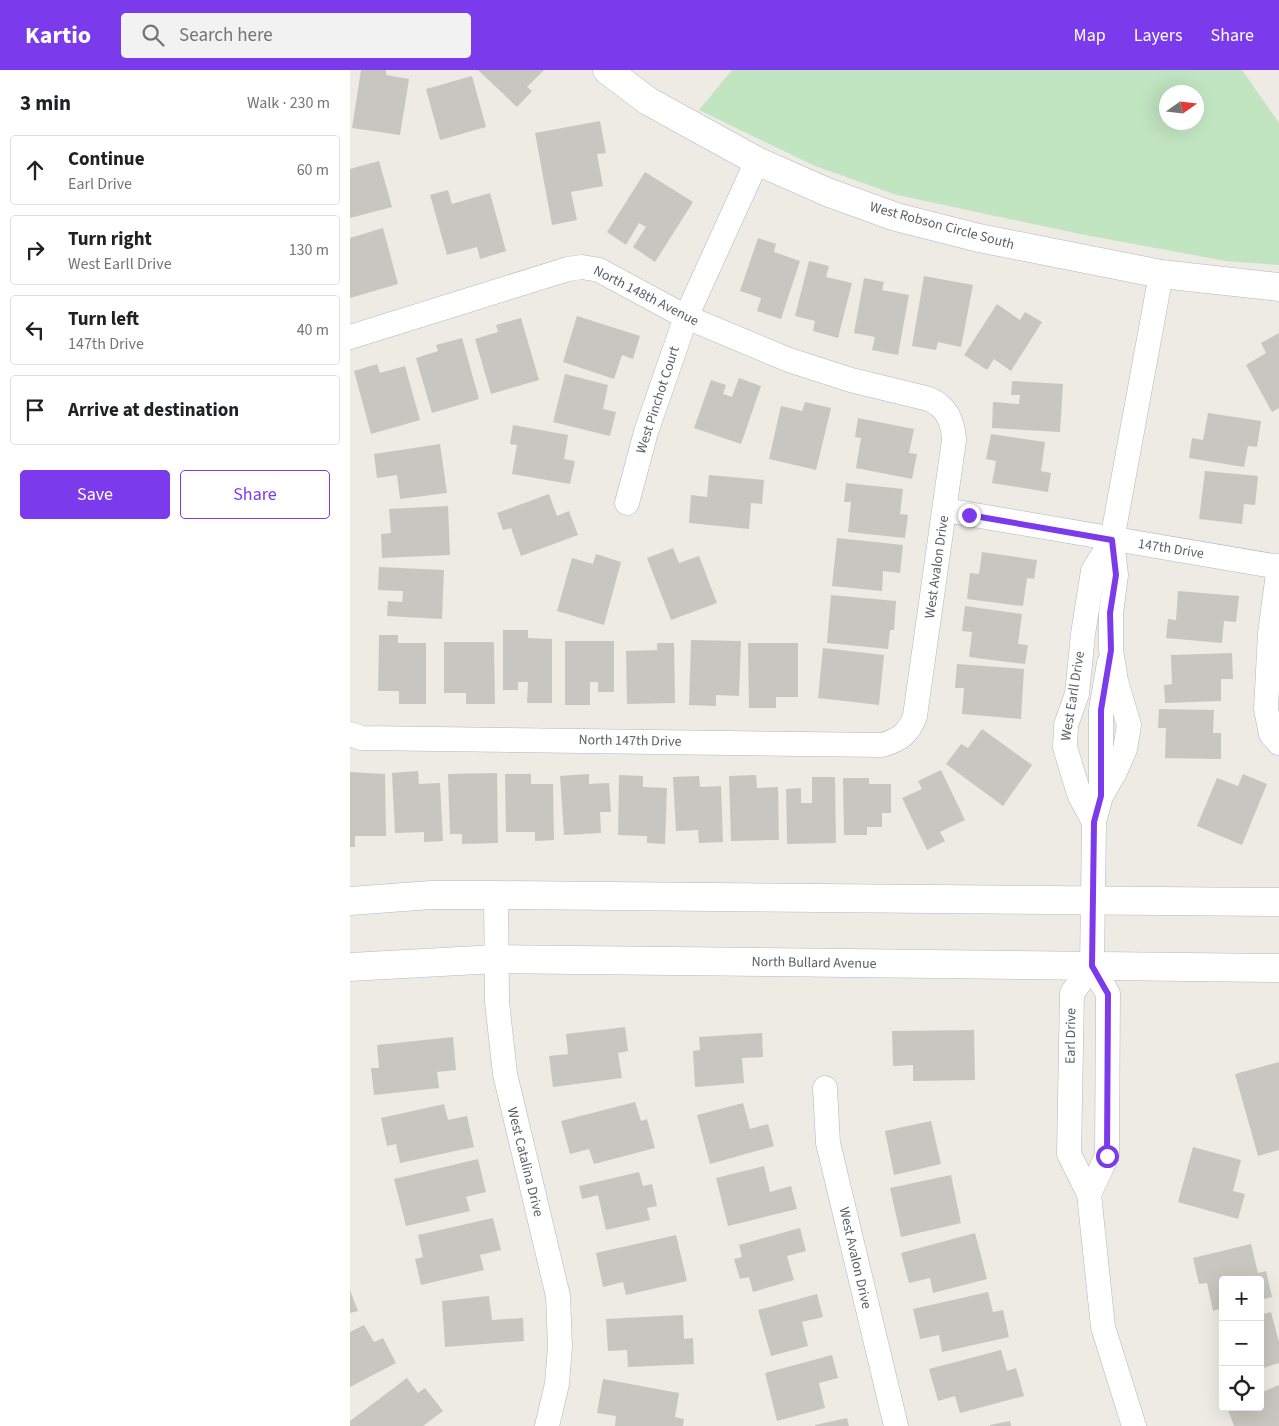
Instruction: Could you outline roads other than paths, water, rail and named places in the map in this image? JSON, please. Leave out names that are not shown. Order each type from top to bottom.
[{"type":"main road","name":"West Robson Circle South","points":[[607,70],[648,100],[757,161],[827,192],[896,217],[979,238],[1161,274],[1279,287]]},
{"type":"main road","points":[[350,900],[431,895],[496,895],[1279,902]]},
{"type":"main road","name":"North Bullard Avenue","points":[[350,967],[496,959],[1279,968]]},
{"type":"street","name":"West Pinchot Court","points":[[627,503],[654,407],[686,317],[757,161]]},
{"type":"street","name":"North 148th Avenue","points":[[350,337],[568,269],[582,267],[599,270],[686,317],[752,346],[818,370],[917,395],[939,404]]},
{"type":"street","name":"West Earll Drive","points":[[1092,966],[1094,822],[1101,796],[1125,750],[1129,725],[1116,681],[1111,650],[1110,613],[1116,575],[1112,540],[1161,274]]},
{"type":"street","name":"West Avalon Drive","points":[[908,732],[917,705],[954,440],[950,419],[939,404]]},
{"type":"street","name":"147th Drive","points":[[944,510],[1112,540],[1279,566]]},
{"type":"street","name":"West Earll Drive","points":[[1094,822],[1080,796],[1065,747],[1066,725],[1077,694],[1083,634],[1093,571],[1112,540]]},
{"type":"street","points":[[1275,738],[1266,719],[1266,700],[1271,625],[1279,566]]},
{"type":"street","name":"North 147th Drive","points":[[350,734],[362,738],[882,745],[896,741],[908,732]]},
{"type":"street","name":"West Catalina Drive","points":[[496,895],[497,1002],[504,1074],[558,1296],[560,1346],[557,1384],[547,1426]]},
{"type":"street","points":[[1089,1194],[1107,1156],[1108,994],[1092,966]]},
{"type":"street","name":"Earl Drive","points":[[1092,966],[1072,993],[1069,1154],[1089,1194],[1103,1327],[1134,1426]]},
{"type":"street","name":"West Avalon Drive","points":[[825,1088],[828,1143],[896,1426]]}]
